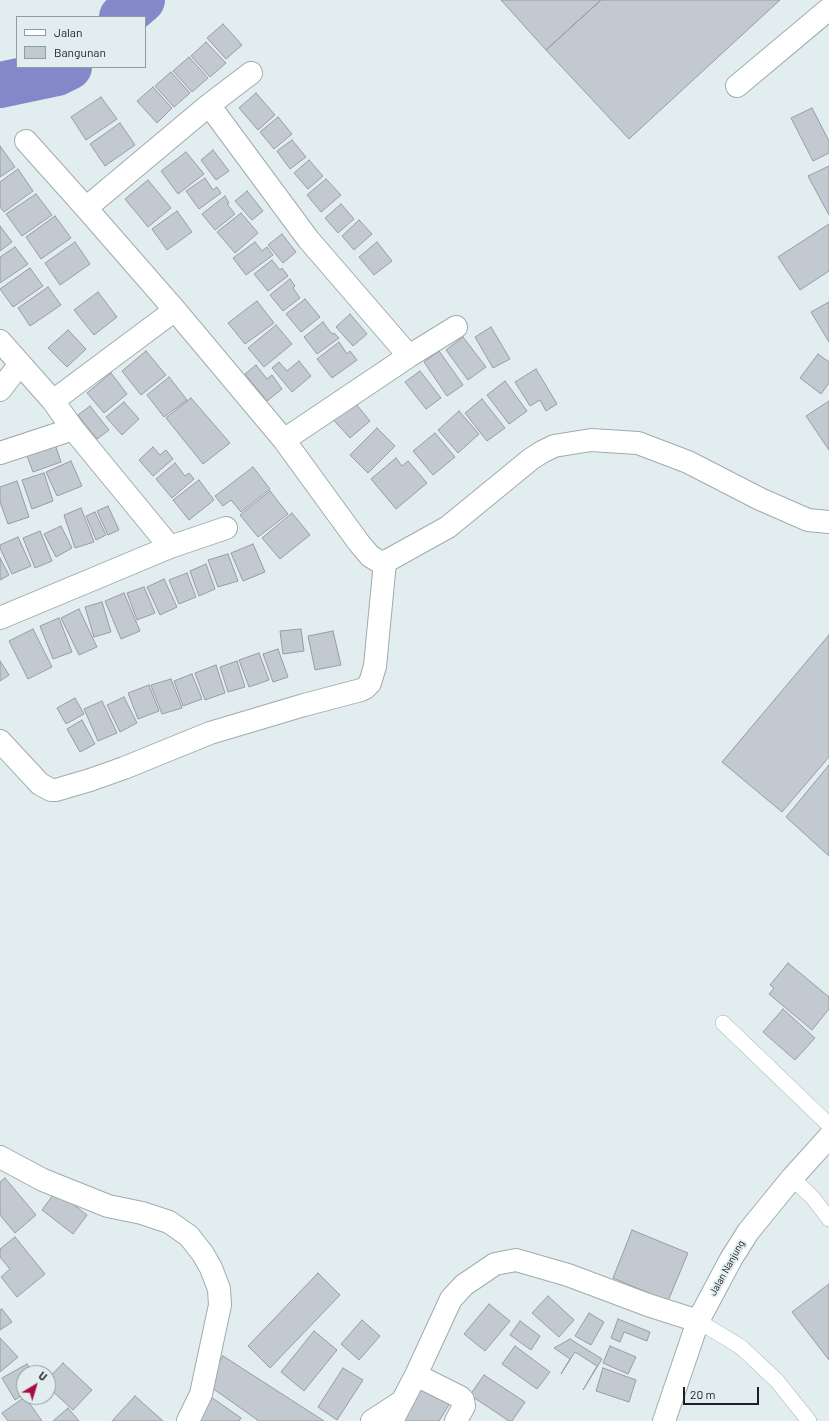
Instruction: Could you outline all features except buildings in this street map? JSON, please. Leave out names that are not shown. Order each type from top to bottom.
[{"type":"street","points":[[737,86],[829,9]]},
{"type":"street","points":[[86,208],[209,105],[251,73]]},
{"type":"street","points":[[209,105],[308,239],[409,356]]},
{"type":"street","points":[[26,141],[175,310],[284,440],[359,543],[370,556],[378,561],[385,562],[448,527],[531,459],[542,452],[554,446],[591,440],[638,443],[688,462],[760,499],[808,520],[829,522]]},
{"type":"street","points":[[52,401],[175,310]]},
{"type":"street","points":[[284,440],[409,356],[456,327]]},
{"type":"street","points":[[0,341],[52,401],[73,429],[170,547]]},
{"type":"street","points":[[0,390],[20,364]]},
{"type":"street","points":[[0,453],[73,429]]},
{"type":"street","points":[[0,618],[170,547],[226,528]]},
{"type":"street","points":[[0,740],[40,784],[51,790],[56,790],[124,768],[210,733],[361,690],[370,683],[375,666],[385,562]]},
{"type":"street","name":"Jalan Nanjung","points":[[664,1421],[698,1321],[731,1259],[748,1232],[792,1178],[829,1137]]},
{"type":"street","points":[[0,1157],[43,1180],[108,1206],[142,1213],[169,1222],[189,1236],[203,1254],[211,1268],[219,1288],[220,1305],[201,1394],[188,1421]]},
{"type":"street","points":[[392,1421],[416,1375],[451,1299],[464,1285],[495,1264],[516,1260],[568,1275],[648,1305],[698,1321]]},
{"type":"street","points":[[416,1375],[460,1397],[463,1400],[464,1406],[456,1421]]},
{"type":"street","points":[[372,1421],[401,1402]]},
{"type":"lane","points":[[723,1023],[829,1125]]},
{"type":"lane","points":[[792,1178],[813,1198],[829,1218]]},
{"type":"lane","points":[[698,1321],[740,1347],[777,1381],[809,1421]]},
{"type":"waterway","points":[[123,16],[142,0]]},
{"type":"waterway","points":[[0,85],[57,73],[67,68]]}]
